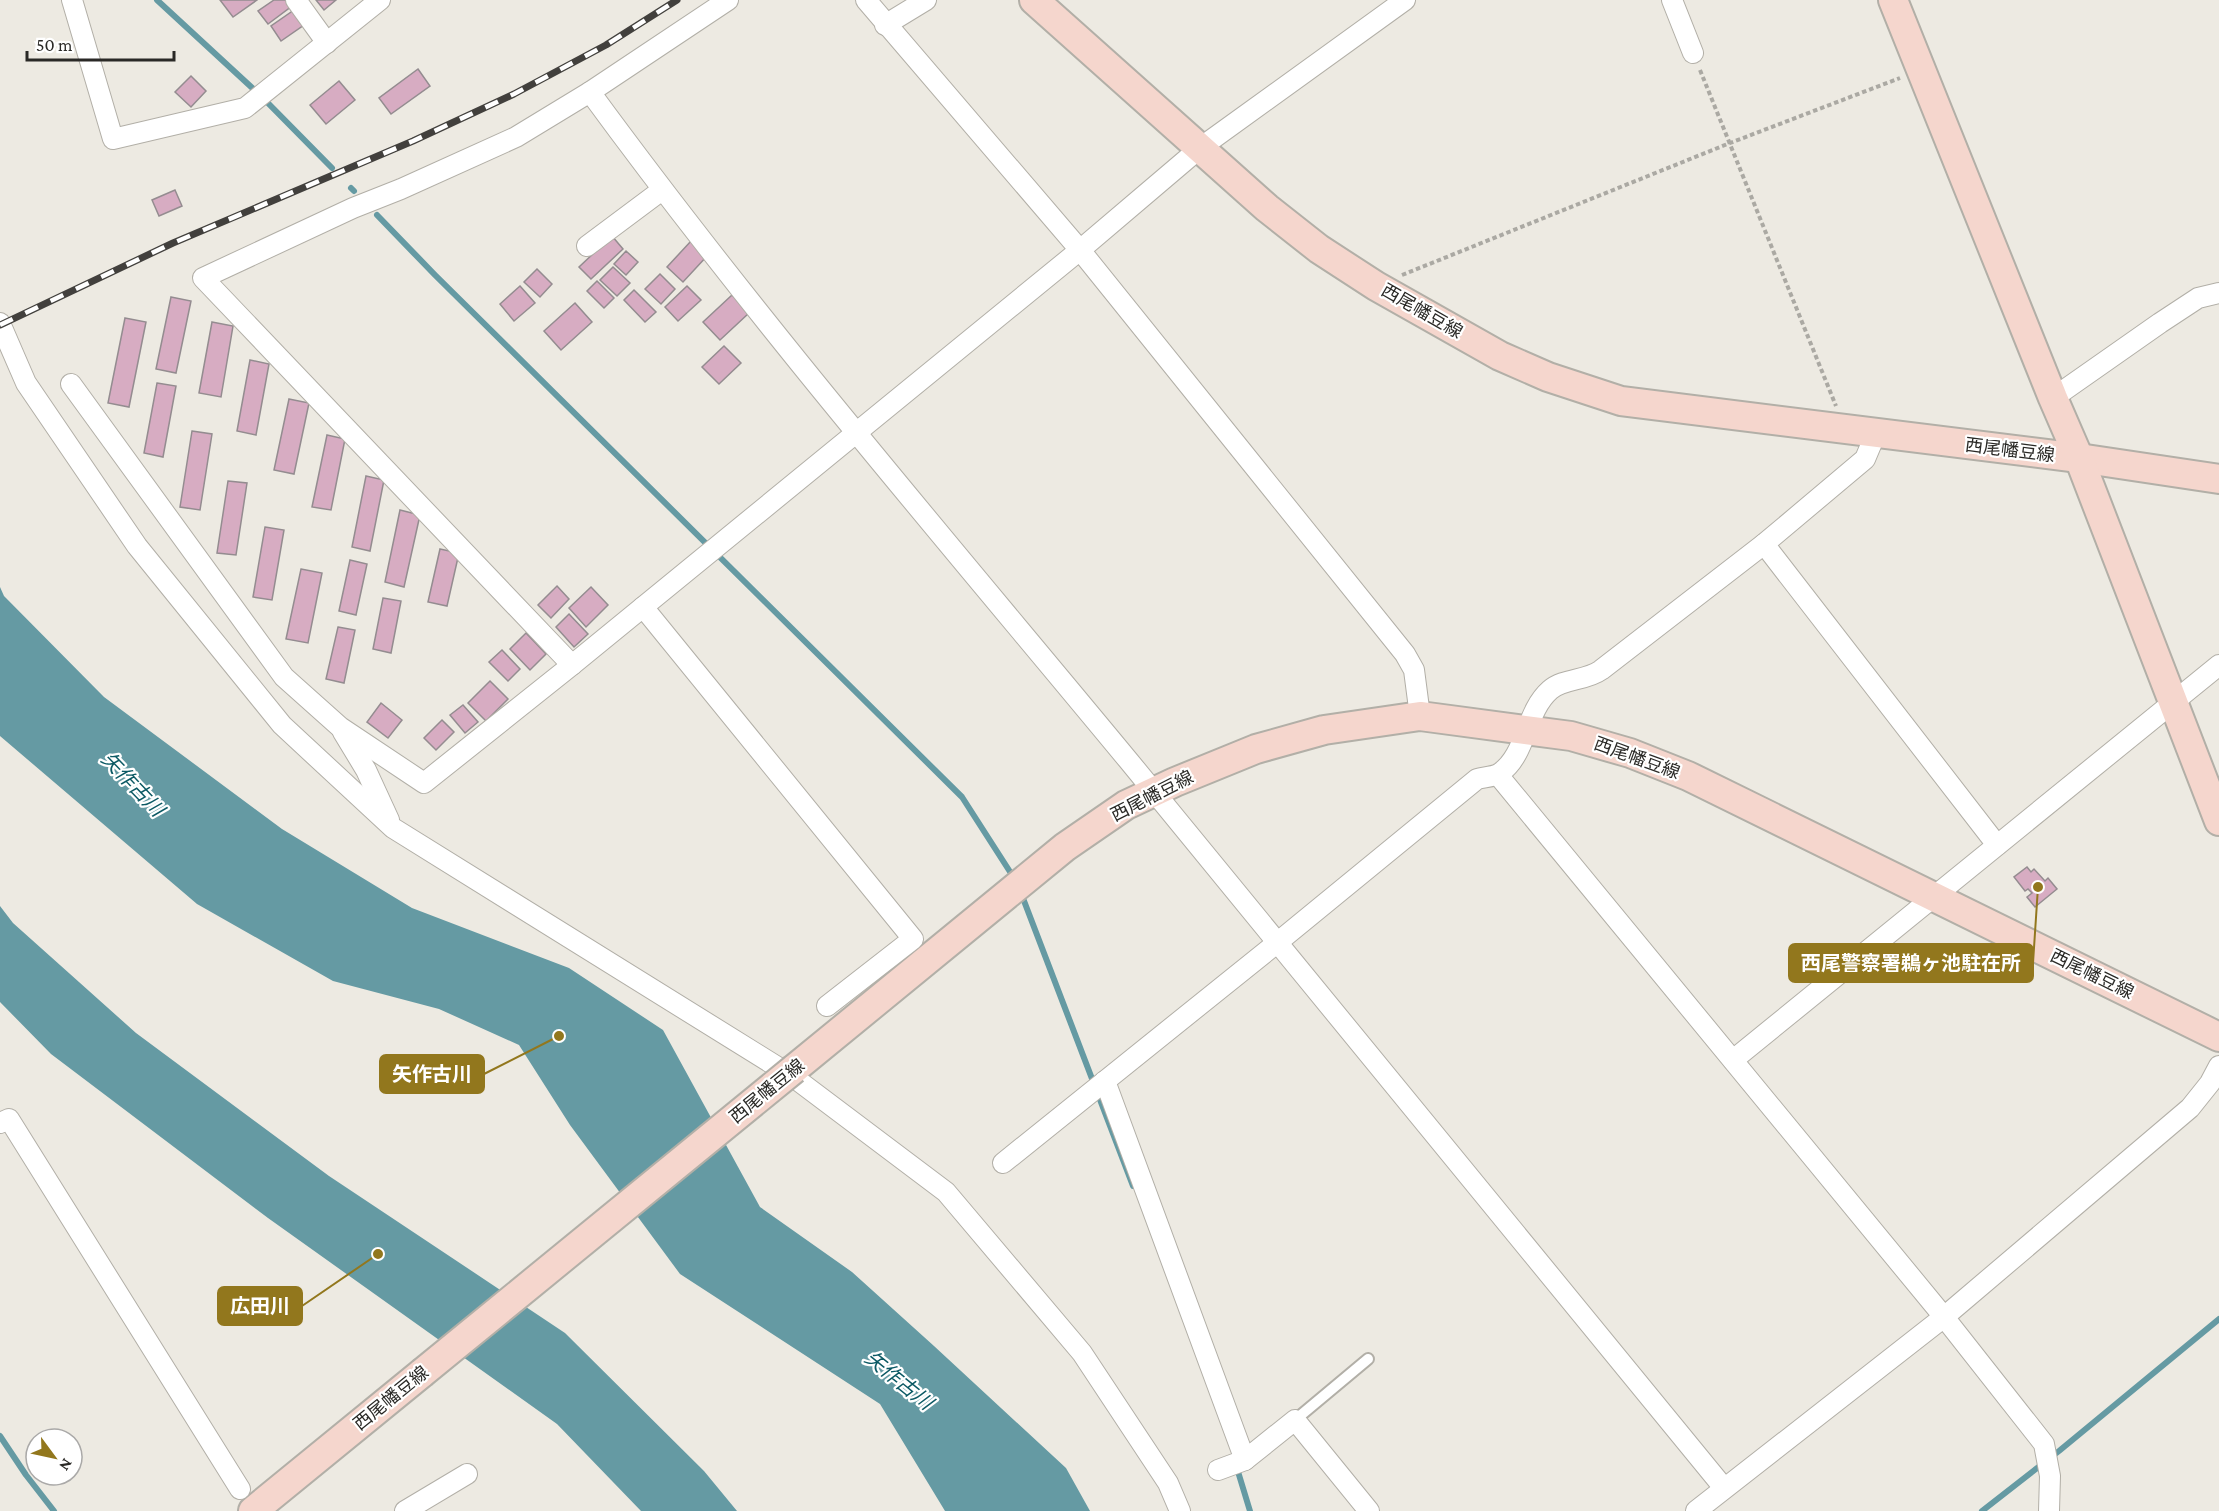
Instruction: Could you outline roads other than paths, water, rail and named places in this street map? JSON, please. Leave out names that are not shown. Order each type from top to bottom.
[{"type":"main road","name":"西尾幡豆線","points":[[1034,0],[1267,208],[1318,249],[1376,286],[1500,356],[1548,377],[1621,401],[2079,458],[2219,479]]},
{"type":"main road","points":[[1893,0],[2079,458],[2219,821]]},
{"type":"main road","name":"西尾幡豆線","points":[[247,1500],[422,1373],[1065,847],[1126,804],[1154,791],[1267,746],[1324,730],[1420,716],[1590,741],[1656,763],[1688,776],[2219,1037]]},
{"type":"street","points":[[72,0],[113,139],[245,108],[380,0]]},
{"type":"street","points":[[296,0],[327,43]]},
{"type":"street","points":[[572,665],[203,278],[353,208],[516,137],[590,92],[728,0]]},
{"type":"street","points":[[866,0],[885,25],[1080,250],[1405,654],[1414,670],[1420,716]]},
{"type":"street","points":[[885,25],[926,0]]},
{"type":"street","points":[[71,384],[284,677],[340,727],[424,783],[644,607],[1080,250],[1200,148],[1405,0]]},
{"type":"street","points":[[1672,0],[1693,53]]},
{"type":"street","points":[[590,92],[662,190],[857,432],[1724,1488]]},
{"type":"street","points":[[587,246],[662,190]]},
{"type":"street","points":[[2053,398],[2198,298],[2219,293]]},
{"type":"street","points":[[0,323],[26,383],[137,546],[282,726],[393,828],[792,1076],[946,1192],[1082,1353],[1168,1483],[1180,1511]]},
{"type":"street","points":[[1003,1163],[1477,779],[1498,775],[1512,761],[1540,703],[1549,691],[1561,684],[1587,678],[1601,670],[1764,544],[1865,459],[1876,433]]},
{"type":"street","points":[[1764,544],[1996,845]]},
{"type":"street","points":[[644,607],[913,939],[827,1006]]},
{"type":"street","points":[[1732,1060],[2219,665]]},
{"type":"street","points":[[340,727],[366,770],[393,828]]},
{"type":"street","points":[[1498,775],[1944,1317],[2044,1446],[2050,1473],[2049,1511]]},
{"type":"street","points":[[1696,1511],[1944,1317],[2190,1108],[2211,1083],[2219,1066]]},
{"type":"street","points":[[1105,1081],[1245,1460]]},
{"type":"street","points":[[0,1124],[9,1119],[247,1500]]},
{"type":"street","points":[[1218,1470],[1245,1460],[1295,1420],[1369,1511]]},
{"type":"street","points":[[405,1511],[467,1474]]},
{"type":"lane","points":[[1295,1420],[1368,1359]]},
{"type":"water","points":[[0,587],[4,596],[104,697],[282,829],[412,908],[569,968],[663,1030],[760,1207],[852,1272],[934,1346],[1066,1468],[1090,1511],[945,1511],[880,1404],[680,1274],[570,1125],[519,1045],[439,1009],[333,981],[197,904],[0,736]]},
{"type":"water","points":[[0,906],[13,923],[136,1033],[329,1176],[565,1333],[704,1471],[737,1511],[641,1511],[557,1424],[268,1218],[51,1054],[0,1002]]},
{"type":"waterway","points":[[157,0],[261,96],[332,168]]},
{"type":"waterway","points":[[351,188],[354,191]]},
{"type":"waterway","points":[[377,215],[962,797],[1014,878]]},
{"type":"waterway","points":[[1021,893],[1133,1186]]},
{"type":"waterway","points":[[1982,1511],[2059,1451],[2219,1319]]},
{"type":"waterway","points":[[0,1436],[54,1511]]},
{"type":"waterway","points":[[1236,1465],[1250,1511]]},
{"type":"railway","points":[[0,325],[173,243],[413,141],[514,94],[606,45],[677,0]]},
{"type":"place","name":"西尾警察署鵜ヶ池駐在所","points":[[2038,887]]},
{"type":"place","name":"矢作古川","points":[[559,1036]]},
{"type":"place","name":"広田川","points":[[378,1254]]}]
